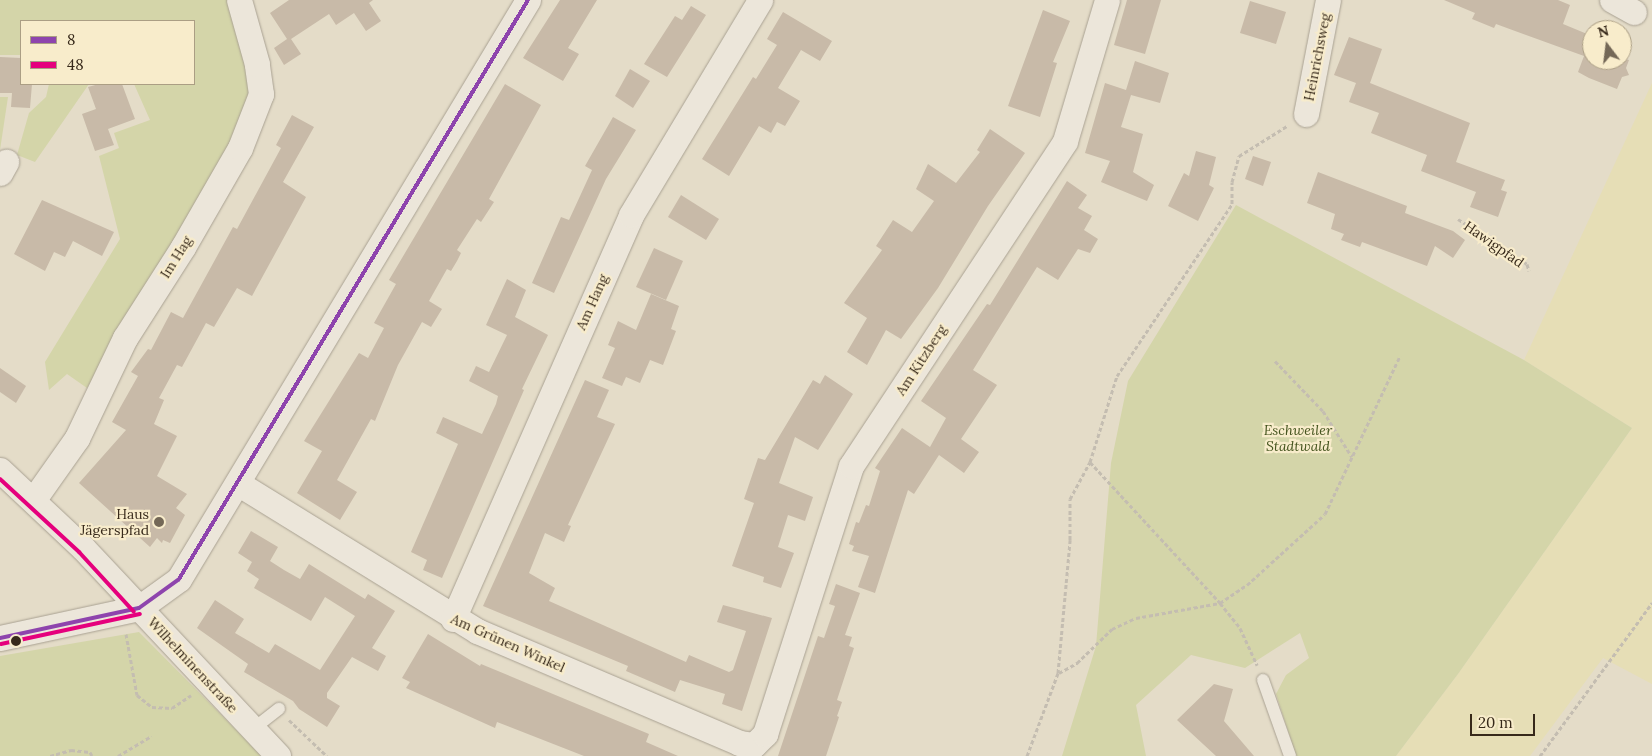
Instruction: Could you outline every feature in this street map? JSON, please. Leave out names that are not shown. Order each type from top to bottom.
[{"type":"street","name":"Im Hag","points":[[34,499],[77,438],[124,338],[183,247],[240,148],[260,94],[257,64],[239,0]]},
{"type":"street","points":[[0,638],[130,611],[179,579],[239,484],[528,0]]},
{"type":"street","name":"Am Hang","points":[[453,619],[630,215],[760,0]]},
{"type":"street","name":"Am Kitzberg","points":[[765,734],[851,466],[1065,141],[1107,0]]},
{"type":"street","name":"Heinrichsweg","points":[[1306,114],[1328,0]]},
{"type":"street","points":[[1612,0],[1634,12]]},
{"type":"street","name":"Wilhelminenstraße","points":[[0,470],[34,499],[130,611],[208,682],[278,756]]},
{"type":"street","name":"Am Grünen Winkel","points":[[239,484],[453,619],[739,743],[754,745],[765,734]]},
{"type":"lane","points":[[1262,680],[1290,756]]},
{"type":"lane","points":[[253,729],[279,710]]},
{"type":"path","points":[[1027,756],[1058,673],[1070,540],[1070,498],[1090,462],[1118,376],[1232,204],[1232,182],[1240,156],[1306,114]]},
{"type":"path","name":"Hawigpfad","points":[[1458,219],[1527,264],[1529,270]]},
{"type":"path","points":[[1058,673],[1076,663],[1112,629],[1136,618],[1220,603],[1248,585],[1325,514],[1400,356]]},
{"type":"path","points":[[1275,361],[1323,411],[1352,457]]},
{"type":"path","points":[[1090,462],[1220,603],[1252,650],[1262,680]]},
{"type":"path","points":[[1540,756],[1652,603]]},
{"type":"path","points":[[130,611],[137,695],[152,707],[172,708],[208,682]]},
{"type":"path","points":[[118,756],[151,736]]},
{"type":"path","points":[[50,756],[71,750],[90,752],[92,756]]},
{"type":"shaded area","points":[[1652,83],[1652,684],[1603,658],[1530,756],[1396,756],[1458,674],[1632,428],[1524,360]]},
{"type":"green space","points":[[0,0],[235,0],[257,94],[182,235],[87,388],[67,374],[49,390],[45,362],[120,239],[99,156],[119,148],[114,133],[150,120],[134,85],[195,85],[195,20],[20,20],[20,55],[0,55]]},
{"type":"green space","points":[[49,85],[88,85],[35,162],[17,155],[29,113],[46,97]]},
{"type":"green space","points":[[0,97],[8,97],[0,150]]},
{"type":"green space","name":"Eschweiler Stadtwald","points":[[1236,205],[1524,360],[1632,428],[1458,674],[1396,756],[1296,756],[1276,694],[1286,675],[1309,658],[1300,633],[1245,668],[1191,655],[1136,705],[1146,756],[1062,756],[1096,646],[1111,463],[1128,381]]},
{"type":"green space","points":[[139,632],[262,756],[0,756],[0,656]]},
{"type":"building","points":[[289,0],[373,0],[369,3],[381,21],[366,31],[354,13],[336,25],[329,14],[291,39],[301,54],[284,65],[274,48],[287,39],[270,13]]},
{"type":"building","points":[[560,0],[597,0],[568,48],[579,54],[563,81],[523,58]]},
{"type":"building","points":[[1127,0],[1161,0],[1145,54],[1114,45]]},
{"type":"building","points":[[1444,0],[1558,0],[1570,5],[1563,24],[1582,32],[1582,55],[1496,24],[1494,28],[1472,19],[1475,13]]},
{"type":"building","points":[[1250,1],[1286,12],[1276,44],[1240,33]]},
{"type":"building","points":[[691,6],[706,15],[667,77],[644,64],[675,16],[682,20]]},
{"type":"building","points":[[1043,10],[1070,21],[1053,62],[1057,63],[1040,117],[1008,106]]},
{"type":"building","points":[[783,12],[832,41],[820,61],[801,50],[778,88],[800,101],[785,126],[777,122],[771,133],[759,126],[729,176],[702,159],[753,77],[756,79],[777,45],[767,39]]},
{"type":"building","points":[[1349,37],[1382,49],[1370,83],[1470,123],[1456,162],[1505,180],[1501,190],[1507,192],[1498,217],[1470,207],[1476,192],[1421,171],[1427,155],[1371,133],[1379,113],[1349,102],[1356,83],[1334,75]]},
{"type":"building","points":[[0,57],[20,58],[20,85],[32,85],[30,108],[11,107],[12,93],[0,93]]},
{"type":"building","points":[[1135,61],[1169,73],[1160,103],[1131,95],[1121,127],[1143,134],[1133,172],[1154,185],[1147,201],[1101,182],[1110,161],[1085,153],[1105,83],[1126,90]]},
{"type":"building","points":[[1582,61],[1582,70],[1627,70],[1629,75],[1622,77],[1617,89],[1578,72]]},
{"type":"building","points":[[630,69],[650,81],[633,108],[615,96]]},
{"type":"building","points":[[505,84],[541,105],[489,199],[494,202],[481,222],[477,219],[457,250],[461,253],[457,261],[451,271],[447,269],[429,301],[442,309],[431,327],[422,322],[398,365],[375,421],[371,419],[337,480],[357,492],[340,520],[297,493],[322,451],[304,441],[359,353],[368,358],[384,328],[374,323],[396,284],[389,280]]},
{"type":"building","points":[[95,85],[122,85],[135,119],[108,129],[114,145],[95,151],[82,114],[96,109],[88,87]]},
{"type":"building","points":[[292,115],[314,127],[283,182],[306,197],[252,296],[237,288],[214,327],[206,323],[182,367],[177,365],[159,398],[164,400],[154,424],[177,436],[157,476],[187,494],[176,508],[185,515],[170,543],[163,540],[162,543],[157,538],[150,547],[79,483],[126,430],[112,422],[138,376],[131,372],[148,349],[151,350],[171,312],[183,318],[233,227],[237,229],[281,148],[276,145]]},
{"type":"building","points":[[613,117],[636,130],[606,179],[554,293],[532,283],[561,217],[569,220],[592,170],[585,166]]},
{"type":"building","points":[[990,129],[1025,153],[988,206],[938,288],[901,339],[886,330],[867,365],[847,352],[867,318],[844,303],[882,250],[876,246],[893,220],[912,232],[934,201],[916,189],[928,164],[956,183],[980,152],[977,150]]},
{"type":"building","points":[[1196,151],[1216,157],[1209,185],[1214,188],[1198,221],[1168,206],[1184,173],[1189,176]]},
{"type":"building","points":[[1253,156],[1271,162],[1263,186],[1245,179]]},
{"type":"building","points":[[1318,172],[1407,206],[1405,213],[1453,231],[1465,240],[1453,258],[1435,246],[1427,266],[1362,242],[1360,247],[1341,240],[1344,234],[1331,229],[1335,214],[1307,203]]},
{"type":"building","points":[[1067,181],[1087,195],[1078,208],[1092,216],[1084,230],[1098,239],[1090,253],[1078,249],[1058,280],[1037,267],[973,370],[997,385],[961,439],[979,452],[964,473],[939,455],[914,494],[908,490],[875,593],[858,587],[869,556],[852,551],[854,546],[849,544],[856,522],[859,523],[866,505],[869,506],[880,471],[875,468],[902,428],[930,447],[946,418],[921,401],[987,304],[990,305]]},
{"type":"building","points":[[681,195],[719,219],[706,240],[668,217]]},
{"type":"building","points":[[42,200],[114,232],[102,256],[73,241],[65,257],[54,252],[45,271],[14,254]]},
{"type":"building","points":[[654,248],[683,261],[666,300],[636,287]]},
{"type":"building","points":[[507,279],[526,290],[515,317],[548,335],[522,389],[524,390],[442,578],[423,570],[427,560],[411,552],[458,444],[436,433],[443,417],[482,434],[496,404],[498,396],[469,381],[476,366],[489,372],[507,335],[486,325]]},
{"type":"building","points":[[651,294],[679,306],[671,329],[676,331],[663,365],[650,360],[640,383],[626,377],[622,386],[602,378],[615,348],[608,345],[618,321],[636,330]]},
{"type":"building","points":[[0,368],[26,386],[16,403],[0,392]]},
{"type":"building","points":[[825,375],[853,394],[818,450],[795,437],[779,483],[813,497],[805,521],[788,515],[778,547],[794,553],[781,588],[763,582],[764,577],[732,566],[754,503],[744,499],[758,458],[765,460],[813,380],[820,384]]},
{"type":"building","points":[[585,380],[609,390],[597,417],[615,424],[568,525],[571,526],[564,542],[545,533],[529,573],[555,588],[549,601],[686,662],[689,655],[729,672],[733,670],[746,631],[717,622],[723,605],[772,618],[742,711],[722,704],[725,694],[680,680],[675,692],[626,671],[628,666],[483,606]]},
{"type":"building","points":[[251,531],[278,547],[270,561],[300,579],[309,564],[365,599],[368,594],[395,611],[372,648],[386,656],[378,671],[352,657],[327,693],[327,698],[340,706],[327,727],[299,709],[293,701],[244,672],[248,664],[197,628],[215,600],[244,619],[235,633],[269,653],[275,644],[320,670],[355,616],[325,597],[311,621],[254,588],[259,579],[247,571],[252,562],[238,553]]},
{"type":"building","points":[[836,584],[860,593],[845,635],[852,637],[849,646],[854,648],[837,700],[842,702],[826,756],[778,756],[818,636],[824,638],[835,606],[829,604]]},
{"type":"building","points":[[428,634],[480,666],[481,664],[649,734],[646,742],[678,756],[584,756],[497,722],[495,728],[406,688],[410,682],[402,678]]},
{"type":"building","points":[[1214,684],[1233,689],[1224,721],[1254,756],[1216,756],[1177,720]]},
{"type":"transit line","name":"8","points":[[0,638],[139,608],[179,579],[528,0]]},
{"type":"transit line","name":"48","points":[[0,479],[79,552],[134,612]]},
{"type":"transit line","name":"48","points":[[1,644],[140,614]]},
{"type":"place","name":"Haus Jägerspfad","points":[[159,522]]}]
